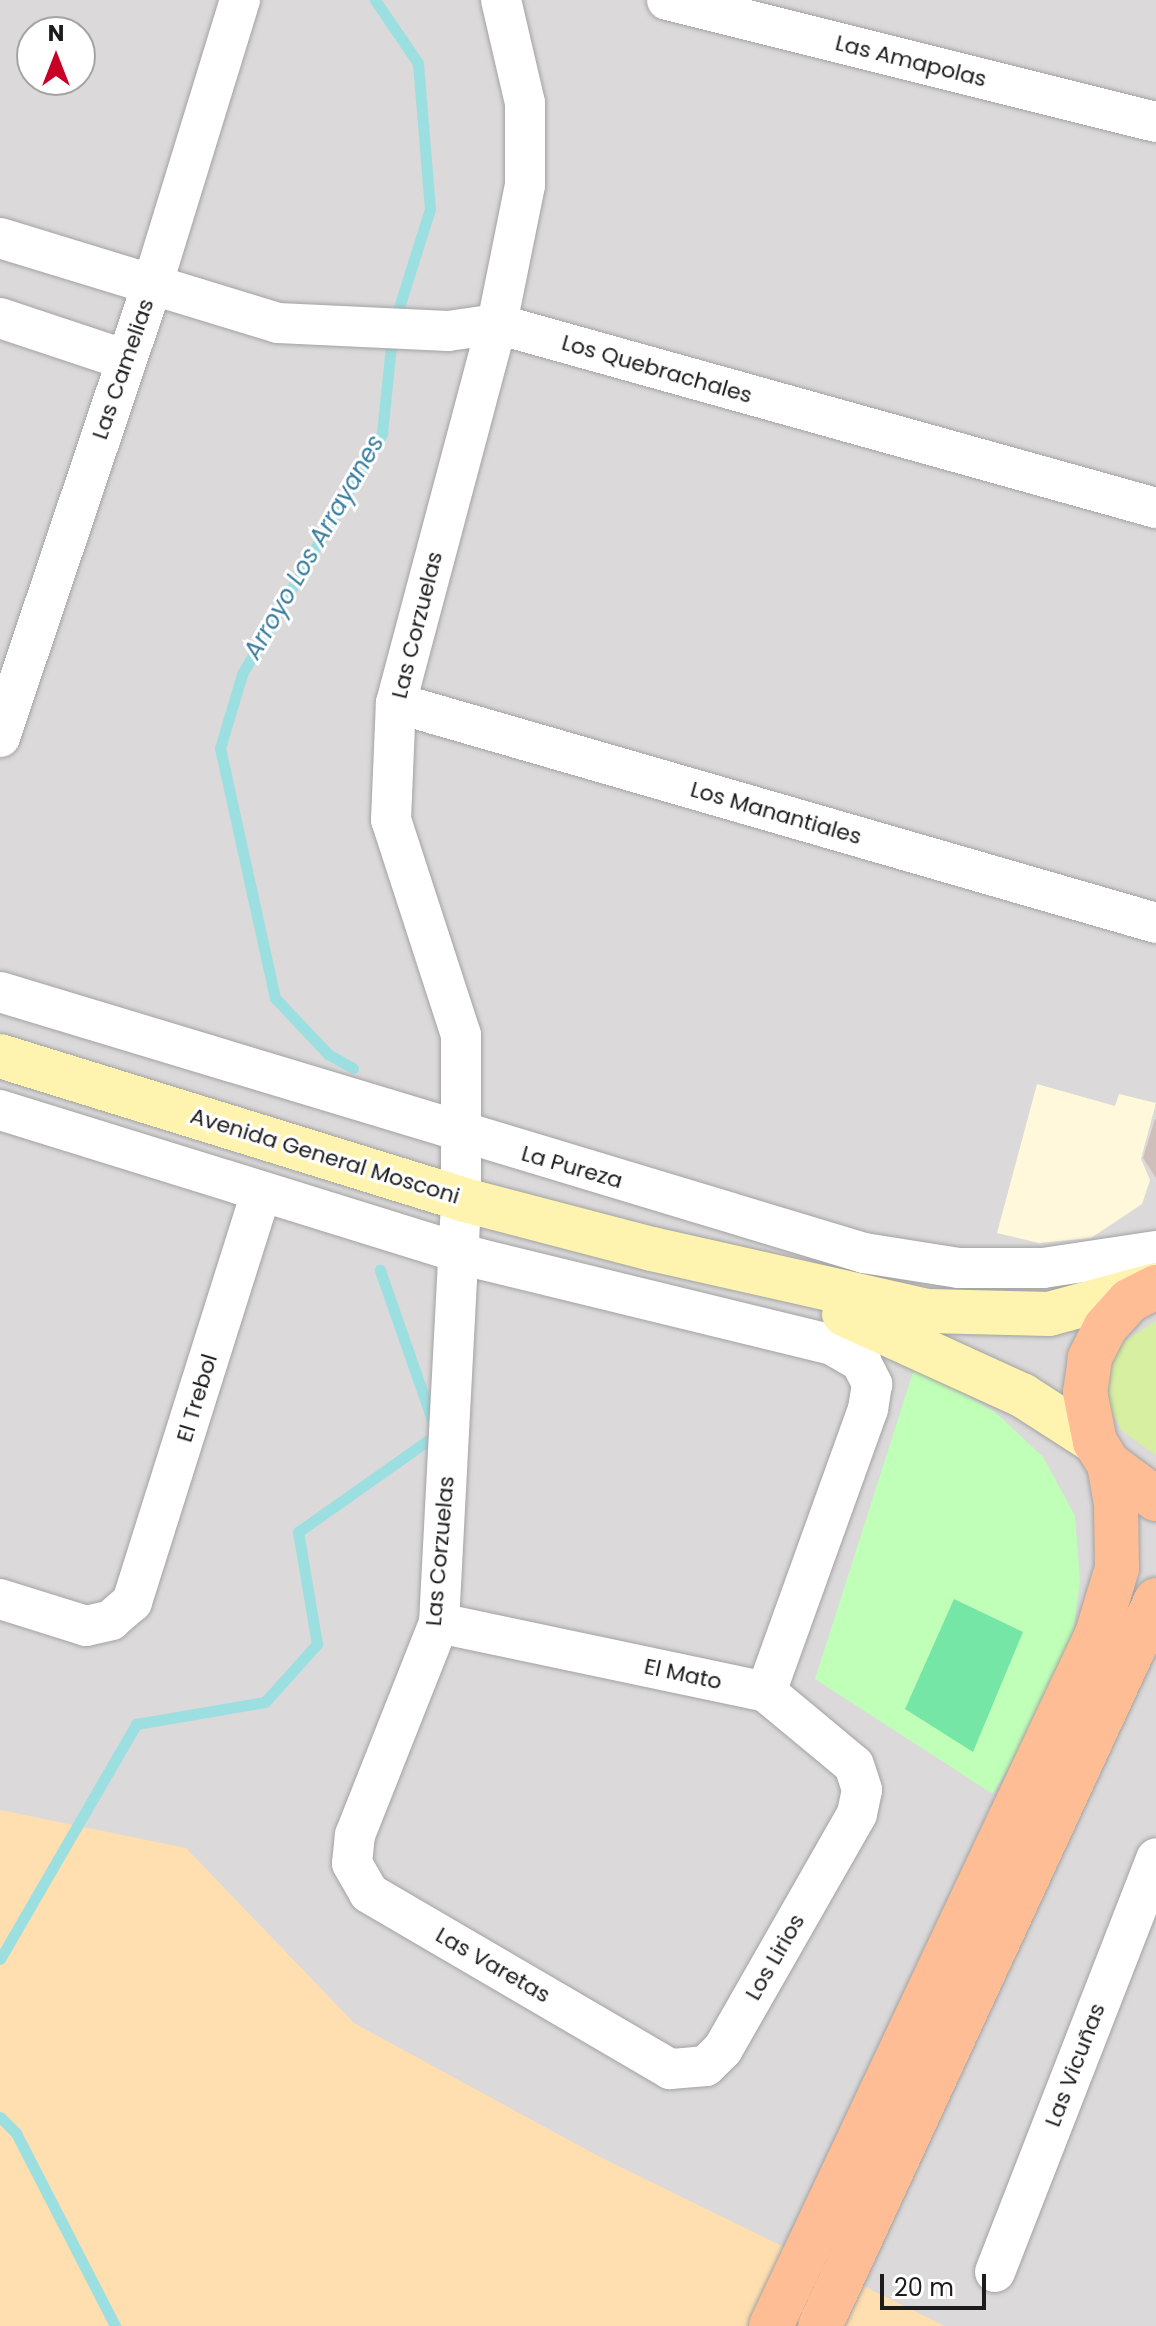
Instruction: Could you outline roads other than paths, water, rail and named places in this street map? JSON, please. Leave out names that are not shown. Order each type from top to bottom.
[{"type":"main road","name":"Avenida General Mosconi","points":[[0,1056],[461,1199],[652,1249]]},
{"type":"main road","points":[[652,1249],[928,1311],[984,1315],[1049,1314],[1156,1286]]},
{"type":"main road","points":[[652,1249],[879,1326],[1022,1395],[1102,1453],[1134,1487],[1156,1499]]},
{"type":"main road","points":[[771,2326],[1097,1634],[1117,1568],[1116,1504],[1085,1392],[1090,1358],[1113,1319],[1129,1301],[1156,1286]]},
{"type":"main road","points":[[820,2326],[1156,1600]]},
{"type":"street","name":"Las Camelias","points":[[0,737],[14,647],[152,286],[240,0]]},
{"type":"street","name":"Las Corzuelas","points":[[355,1835],[439,1623],[459,1253],[461,1035],[391,820],[396,703],[497,324],[525,185],[525,103],[501,0]]},
{"type":"street","name":"Las Amapolas","points":[[667,0],[1156,122]]},
{"type":"street","name":"Los Quebrachales","points":[[0,238],[278,323],[448,331],[497,324],[1156,508]]},
{"type":"street","points":[[0,318],[126,360]]},
{"type":"street","name":"Los Manantiales","points":[[396,703],[1156,923]]},
{"type":"street","name":"La Pureza","points":[[0,992],[462,1135],[864,1253],[959,1268],[1043,1268],[1156,1251]]},
{"type":"street","points":[[0,1110],[261,1194],[459,1253],[832,1345],[861,1362],[872,1384],[868,1409],[766,1692]]},
{"type":"street","name":"El Trebol","points":[[0,1599],[86,1626],[111,1620],[132,1602],[261,1194]]},
{"type":"street","name":"El Mato","points":[[439,1623],[766,1692],[854,1765],[862,1790],[857,1814]]},
{"type":"street","name":"Los Lirios","points":[[670,2069],[706,2066],[723,2049],[857,1814]]},
{"type":"street","name":"Las Varetas","points":[[355,1835],[352,1863],[369,1893],[670,2069]]},
{"type":"street","name":"Las Vicuñas","points":[[995,2272],[1144,1927],[1156,1858]]},
{"type":"waterway","name":"Arroyo Los Arrayanes","points":[[375,0],[418,63],[430,209],[395,320]]},
{"type":"waterway","name":"Arroyo Los Arrayanes","points":[[353,1068],[328,1054],[275,998],[220,748],[242,674],[382,433],[392,337]]},
{"type":"waterway","name":"Arroyo Los Arrayanes","points":[[0,1959],[136,1724],[265,1702],[317,1644],[298,1532],[437,1434],[380,1270]]},
{"type":"waterway","name":"Arroyo Los Arrayanes","points":[[0,2117],[16,2133],[115,2326]]}]
